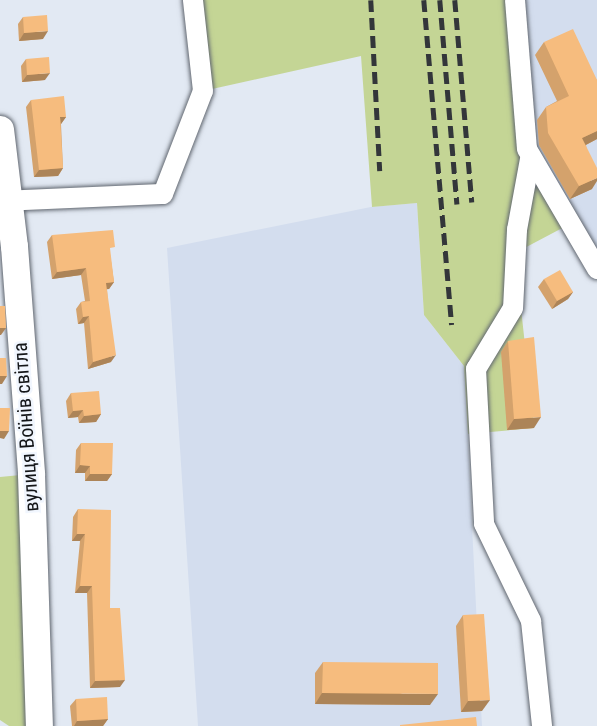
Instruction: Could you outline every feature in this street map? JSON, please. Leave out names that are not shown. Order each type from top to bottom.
[{"type":"street","points":[[5,200],[163,194],[203,91],[193,0]]},
{"type":"street","points":[[515,0],[522,123],[530,159],[597,269]]},
{"type":"street","name":"вулиця Воїнів світла","points":[[0,129],[31,474],[39,726]]},
{"type":"street","points":[[530,159],[517,230],[513,308],[476,369],[484,524],[531,621],[542,726]]},
{"type":"shaded area","points":[[515,0],[597,0],[597,269],[530,159]]},
{"type":"shaded area","points":[[417,203],[424,315],[464,366],[482,726],[198,726],[167,248],[371,207]]},
{"type":"green space","points":[[193,0],[515,0],[522,123],[568,225],[515,253],[534,428],[468,434],[464,366],[424,315],[417,203],[372,207],[361,56],[203,91]]},
{"type":"green space","points":[[31,474],[39,726],[9,726],[0,720],[0,477]]},
{"type":"building","points":[[47,15],[48,31],[24,33],[23,17]]},
{"type":"building","points":[[573,29],[597,80],[597,131],[582,138],[597,168],[597,178],[579,186],[548,133],[546,107],[569,96],[544,42]]},
{"type":"building","points":[[49,57],[50,73],[27,75],[26,59]]},
{"type":"building","points":[[64,96],[66,117],[60,117],[63,168],[39,170],[31,100]]},
{"type":"building","points":[[113,230],[115,247],[110,248],[114,282],[106,283],[116,355],[93,362],[89,316],[83,317],[81,302],[90,301],[86,268],[57,272],[52,235]]},
{"type":"building","points":[[560,270],[573,292],[557,301],[544,279]]},
{"type":"building","points":[[0,306],[5,306],[6,328],[0,328]]},
{"type":"building","points":[[534,337],[541,417],[514,419],[508,341]]},
{"type":"building","points":[[0,358],[6,358],[7,376],[0,376]]},
{"type":"building","points":[[99,391],[101,414],[84,416],[83,410],[73,411],[71,393]]},
{"type":"building","points":[[0,408],[10,408],[9,431],[0,431]]},
{"type":"building","points":[[81,443],[113,443],[112,474],[90,474],[90,466],[80,465]]},
{"type":"building","points":[[78,509],[111,510],[110,608],[120,608],[125,680],[95,681],[92,586],[80,586],[85,534],[77,534]]},
{"type":"building","points":[[484,614],[490,700],[468,701],[463,615]]},
{"type":"building","points":[[323,662],[438,663],[438,694],[322,693]]},
{"type":"building","points":[[107,697],[108,719],[77,721],[76,699]]},
{"type":"building","points":[[476,717],[477,726],[400,726],[400,725]]},
{"type":"railway","points":[[371,0],[380,171]]},
{"type":"railway","points":[[424,0],[452,325]]},
{"type":"railway","points":[[440,0],[457,204]]},
{"type":"railway","points":[[455,0],[472,202]]}]
